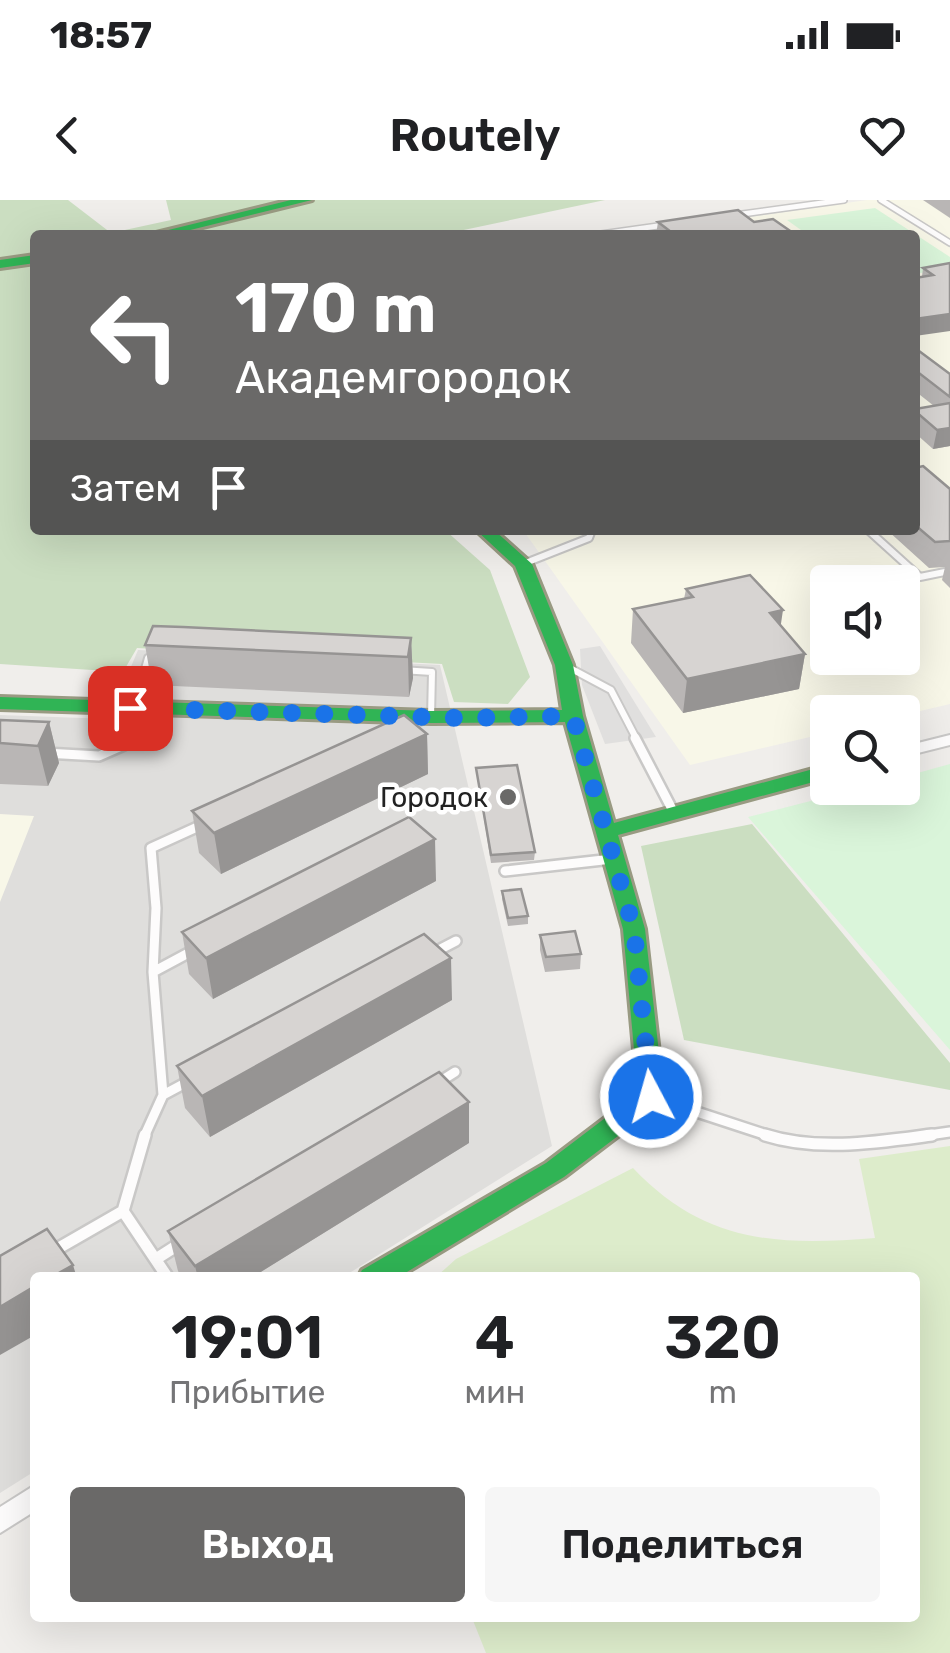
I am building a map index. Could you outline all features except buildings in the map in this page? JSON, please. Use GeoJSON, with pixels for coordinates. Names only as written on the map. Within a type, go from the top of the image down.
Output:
{"type":"FeatureCollection","features":[{"type":"Feature","properties":{"kind":"street"},"geometry":{"type":"LineString","coordinates":[[172,230],[252,207],[303,200]]}},
{"type":"Feature","properties":{"kind":"street"},"geometry":{"type":"LineString","coordinates":[[252,207],[262,230]]}},
{"type":"Feature","properties":{"kind":"street"},"geometry":{"type":"LineString","coordinates":[[0,264],[30,260]]}},
{"type":"Feature","properties":{"kind":"street"},"geometry":{"type":"LineString","coordinates":[[382,1272],[555,1170],[651,1097],[634,930],[573,716],[564,665],[523,564],[490,535]]}},
{"type":"Feature","properties":{"kind":"street"},"geometry":{"type":"LineString","coordinates":[[0,704],[431,717],[573,716]]}},
{"type":"Feature","properties":{"kind":"street"},"geometry":{"type":"LineString","coordinates":[[920,748],[950,740]]}},
{"type":"Feature","properties":{"kind":"street"},"geometry":{"type":"LineString","coordinates":[[608,831],[810,776]]}},
{"type":"Feature","properties":{"kind":"street"},"geometry":{"type":"LineString","coordinates":[[0,1521],[30,1500]]}},
{"type":"Feature","properties":{"kind":"lane"},"geometry":{"type":"LineString","coordinates":[[729,216],[844,200]]}},
{"type":"Feature","properties":{"kind":"lane"},"geometry":{"type":"LineString","coordinates":[[881,200],[950,243]]}},
{"type":"Feature","properties":{"kind":"lane"},"geometry":{"type":"LineString","coordinates":[[629,230],[671,224]]}},
{"type":"Feature","properties":{"kind":"lane"},"geometry":{"type":"LineString","coordinates":[[523,564],[590,535]]}},
{"type":"Feature","properties":{"kind":"lane"},"geometry":{"type":"LineString","coordinates":[[873,535],[920,578],[950,571]]}},
{"type":"Feature","properties":{"kind":"lane"},"geometry":{"type":"LineString","coordinates":[[40,752],[99,756],[124,745],[130,708],[148,658],[167,659]]}},
{"type":"Feature","properties":{"kind":"lane"},"geometry":{"type":"LineString","coordinates":[[564,665],[611,690],[672,811]]}},
{"type":"Feature","properties":{"kind":"lane"},"geometry":{"type":"LineString","coordinates":[[394,670],[432,672],[431,717],[396,734]]}},
{"type":"Feature","properties":{"kind":"lane"},"geometry":{"type":"LineString","coordinates":[[31,1264],[123,1211],[139,1148],[163,1095],[152,972],[156,908],[151,848],[221,816]]}},
{"type":"Feature","properties":{"kind":"lane"},"geometry":{"type":"LineString","coordinates":[[505,871],[615,859]]}},
{"type":"Feature","properties":{"kind":"lane"},"geometry":{"type":"LineString","coordinates":[[422,959],[456,941]]}},
{"type":"Feature","properties":{"kind":"lane"},"geometry":{"type":"LineString","coordinates":[[152,972],[203,946]]}},
{"type":"Feature","properties":{"kind":"lane"},"geometry":{"type":"LineString","coordinates":[[421,1092],[454,1072]]}},
{"type":"Feature","properties":{"kind":"lane"},"geometry":{"type":"LineString","coordinates":[[163,1095],[197,1077]]}},
{"type":"Feature","properties":{"kind":"lane"},"geometry":{"type":"LineString","coordinates":[[651,1097],[788,1142],[874,1143],[950,1132]]}},
{"type":"Feature","properties":{"kind":"lane"},"geometry":{"type":"LineString","coordinates":[[123,1211],[164,1272]]}},
{"type":"Feature","properties":{"kind":"lane"},"geometry":{"type":"LineString","coordinates":[[156,1260],[189,1238]]}},
{"type":"Feature","properties":{"kind":"shaded area"},"geometry":{"type":"Polygon","coordinates":[[[867,200],[950,200],[950,704],[920,711],[920,695],[810,695],[810,737],[690,765],[527,535],[920,535],[920,230],[660,230],[867,200]]]}},
{"type":"Feature","properties":{"kind":"shaded area"},"geometry":{"type":"Polygon","coordinates":[[[600,646],[656,737],[605,744],[582,685],[580,649],[600,646]]]}},
{"type":"Feature","properties":{"kind":"shaded area"},"geometry":{"type":"Polygon","coordinates":[[[138,650],[440,665],[552,1146],[351,1272],[30,1272],[30,1474],[0,1493],[0,715],[109,719],[138,650]]]}},
{"type":"Feature","properties":{"kind":"shaded area"},"geometry":{"type":"Polygon","coordinates":[[[0,814],[34,816],[0,902],[0,814]]]}},
{"type":"Feature","properties":{"kind":"green space"},"geometry":{"type":"Polygon","coordinates":[[[0,200],[68,200],[107,230],[30,230],[30,535],[451,535],[490,570],[530,677],[508,704],[454,702],[442,664],[137,648],[123,672],[0,664],[0,200]]]}},
{"type":"Feature","properties":{"kind":"green space"},"geometry":{"type":"Polygon","coordinates":[[[166,200],[605,200],[464,230],[125,230],[171,220],[166,200]]]}},
{"type":"Feature","properties":{"kind":"green space"},"geometry":{"type":"Polygon","coordinates":[[[875,208],[909,230],[801,230],[787,220],[875,208]]]}},
{"type":"Feature","properties":{"kind":"green space"},"geometry":{"type":"Polygon","coordinates":[[[920,237],[950,257],[950,268],[920,273],[920,237]]]}},
{"type":"Feature","properties":{"kind":"green space"},"geometry":{"type":"Polygon","coordinates":[[[950,764],[950,1050],[748,817],[810,801],[810,805],[920,805],[920,772],[950,764]]]}},
{"type":"Feature","properties":{"kind":"green space"},"geometry":{"type":"Polygon","coordinates":[[[752,824],[950,1063],[950,1090],[684,1040],[641,846],[752,824]]]}},
{"type":"Feature","properties":{"kind":"green space"},"geometry":{"type":"Polygon","coordinates":[[[950,1146],[950,1653],[486,1653],[474,1622],[920,1622],[920,1272],[442,1272],[456,1259],[633,1168],[687,1212],[744,1234],[806,1241],[875,1238],[859,1159],[950,1146]]]}},
{"type":"Feature","properties":{"kind":"traffic: fast"},"geometry":{"type":"LineString","coordinates":[[176,230],[306,200]]}},
{"type":"Feature","properties":{"kind":"traffic: fast"},"geometry":{"type":"LineString","coordinates":[[0,264],[30,260]]}},
{"type":"Feature","properties":{"kind":"traffic: fast"},"geometry":{"type":"LineString","coordinates":[[382,1272],[555,1170],[651,1097],[634,929],[573,716],[564,665],[523,564],[490,535]]}},
{"type":"Feature","properties":{"kind":"traffic: fast"},"geometry":{"type":"LineString","coordinates":[[0,703],[431,717],[573,716]]}},
{"type":"Feature","properties":{"kind":"traffic: fast"},"geometry":{"type":"LineString","coordinates":[[608,831],[810,776]]}},
{"type":"Feature","properties":{"kind":"place","name":"Городок"},"geometry":{"type":"Point","coordinates":[508,797]}},
{"type":"Feature","properties":{"kind":"route"},"geometry":{"type":"LineString","coordinates":[[130,708],[460,718],[573,716],[634,930],[651,1097]]}}]}
